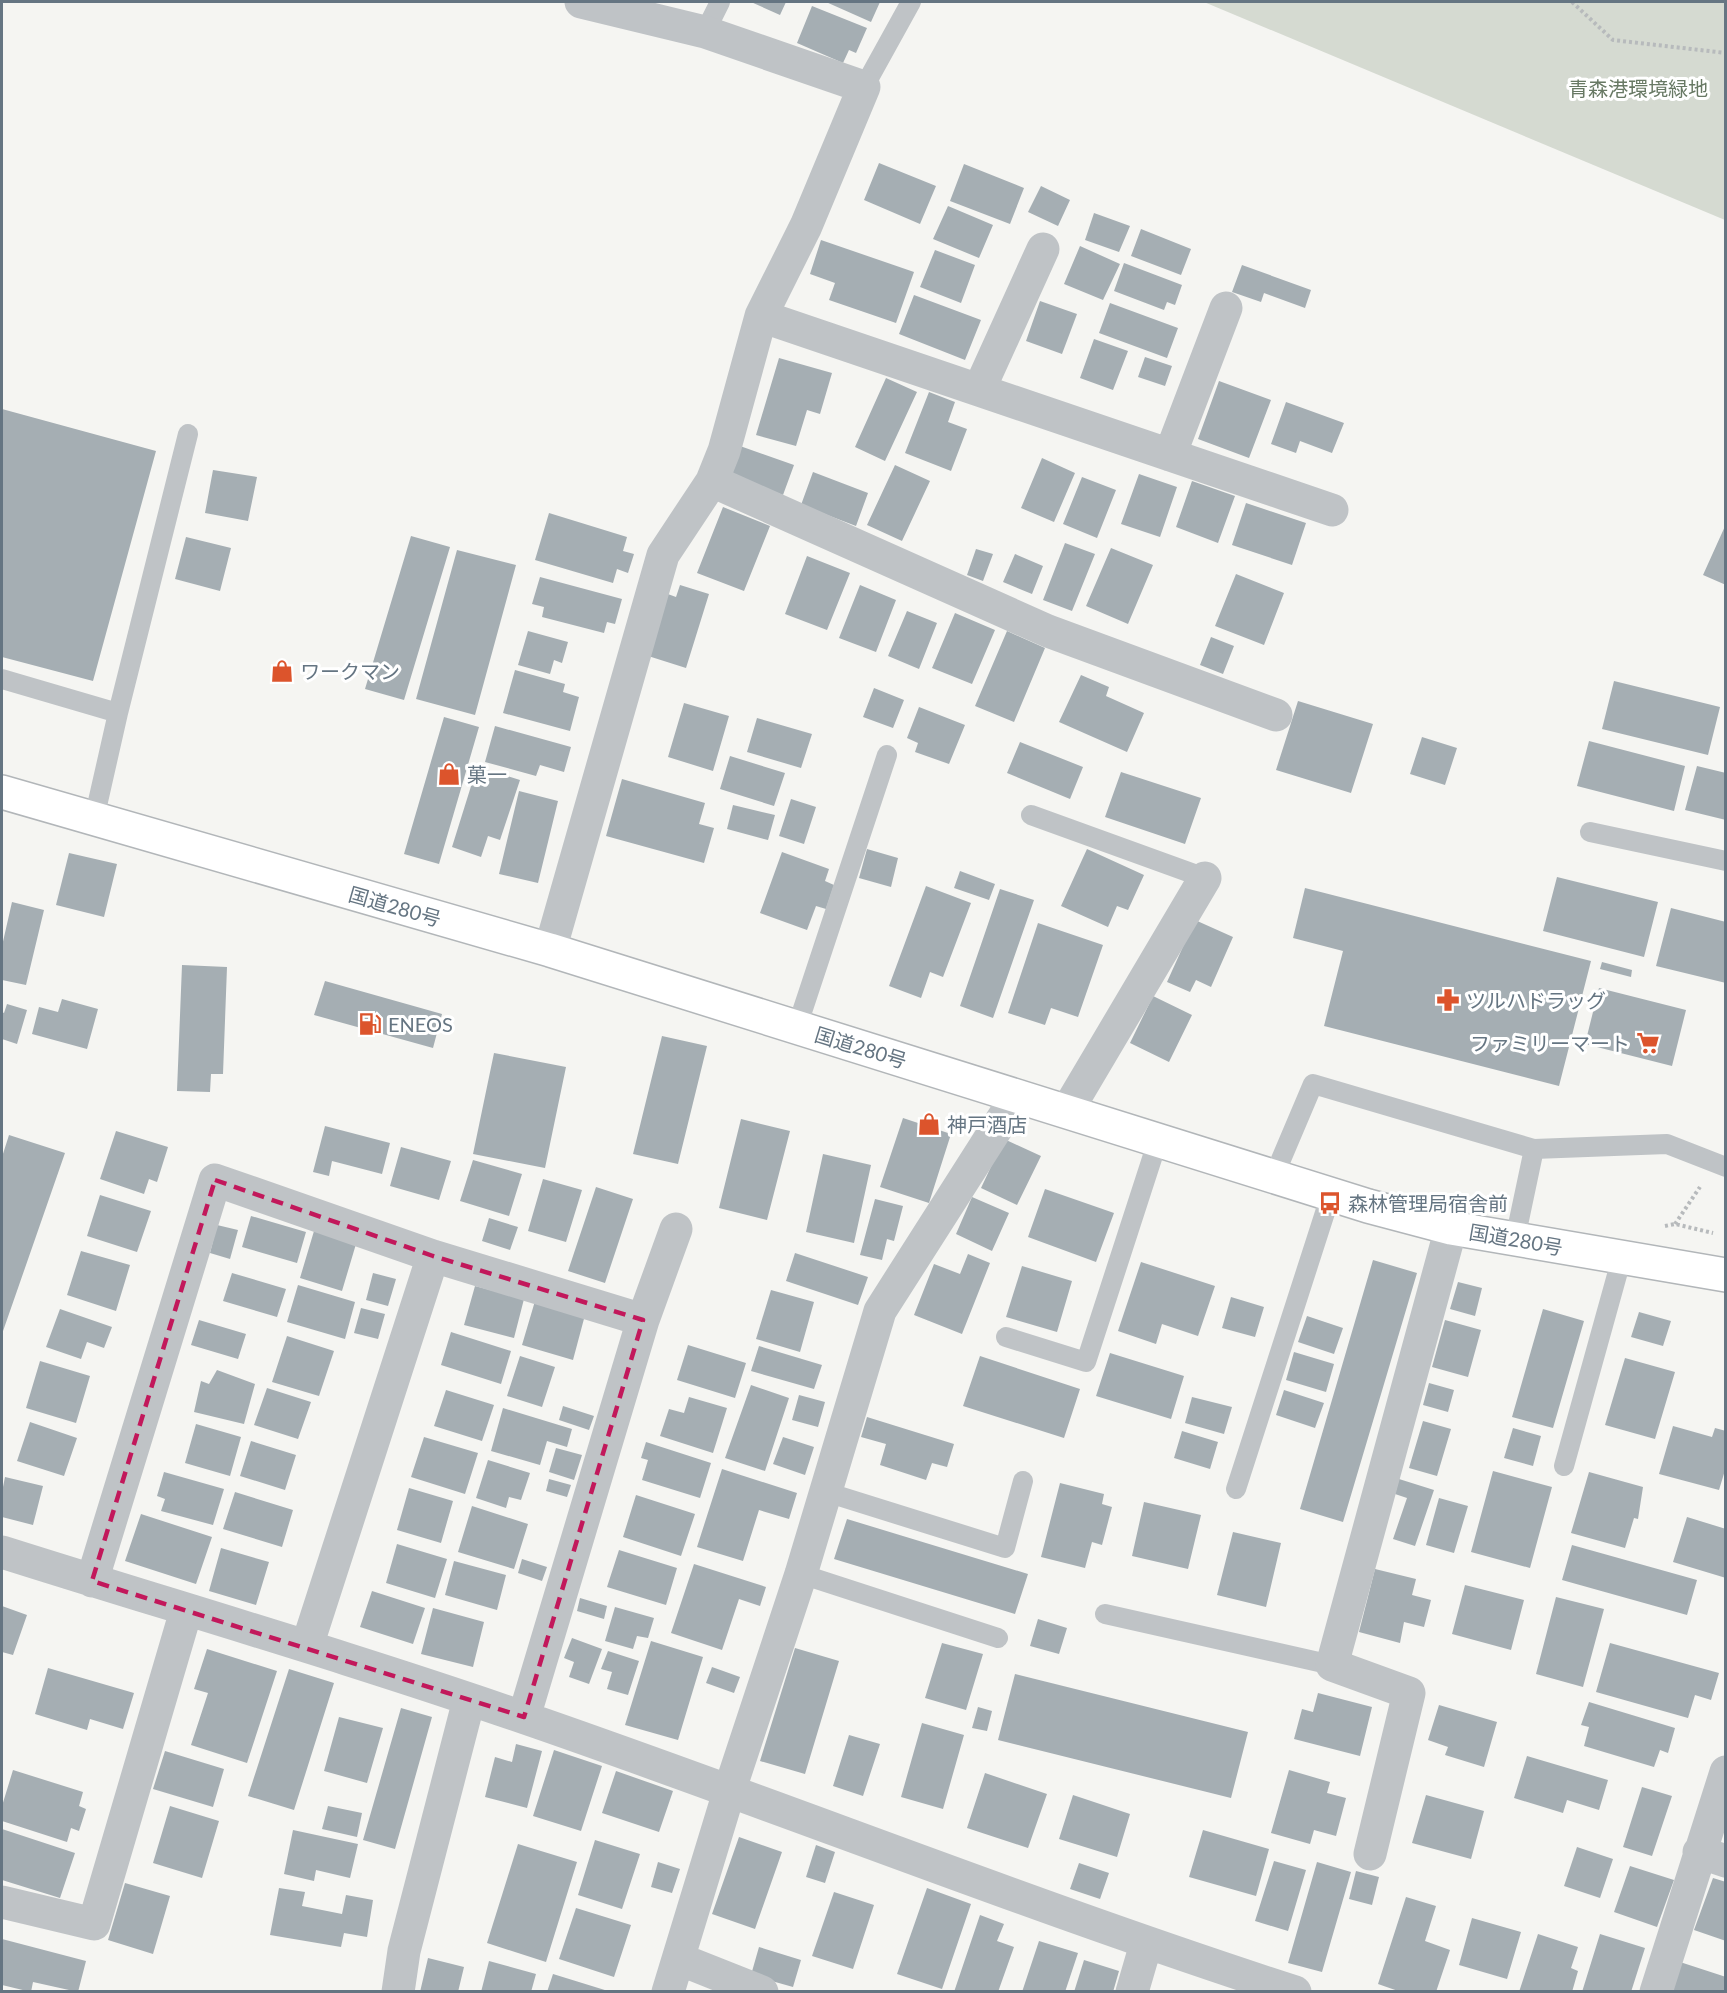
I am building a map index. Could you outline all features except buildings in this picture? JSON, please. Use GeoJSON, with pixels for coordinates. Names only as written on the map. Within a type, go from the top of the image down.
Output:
{"type":"FeatureCollection","features":[{"type":"Feature","properties":{"kind":"highway","name":"国道280号"},"geometry":{"type":"LineString","coordinates":[[2,792],[550,950],[1331,1194],[1451,1228],[1725,1275]]}},
{"type":"Feature","properties":{"kind":"street"},"geometry":{"type":"LineString","coordinates":[[550,950],[663,555],[712,481],[724,451],[761,316],[806,226],[864,87],[705,32],[581,2]]}},
{"type":"Feature","properties":{"kind":"street"},"geometry":{"type":"LineString","coordinates":[[979,390],[1043,249]]}},
{"type":"Feature","properties":{"kind":"street"},"geometry":{"type":"LineString","coordinates":[[1170,455],[1226,308]]}},
{"type":"Feature","properties":{"kind":"street"},"geometry":{"type":"LineString","coordinates":[[761,316],[1332,510]]}},
{"type":"Feature","properties":{"kind":"street"},"geometry":{"type":"LineString","coordinates":[[712,481],[1048,631],[1276,715]]}},
{"type":"Feature","properties":{"kind":"street"},"geometry":{"type":"LineString","coordinates":[[1067,1111],[1205,878]]}},
{"type":"Feature","properties":{"kind":"street"},"geometry":{"type":"LineString","coordinates":[[668,1992],[729,1792],[801,1574],[880,1311],[1017,1096]]}},
{"type":"Feature","properties":{"kind":"street"},"geometry":{"type":"LineString","coordinates":[[92,1581],[215,1180],[433,1256],[643,1320]]}},
{"type":"Feature","properties":{"kind":"street"},"geometry":{"type":"LineString","coordinates":[[1370,1854],[1409,1693],[1332,1665],[1451,1228]]}},
{"type":"Feature","properties":{"kind":"street"},"geometry":{"type":"LineString","coordinates":[[524,1717],[643,1320],[676,1229]]}},
{"type":"Feature","properties":{"kind":"street"},"geometry":{"type":"LineString","coordinates":[[307,1646],[433,1256]]}},
{"type":"Feature","properties":{"kind":"street"},"geometry":{"type":"LineString","coordinates":[[2,1552],[186,1611],[307,1646],[524,1717],[1146,1944],[1295,1992]]}},
{"type":"Feature","properties":{"kind":"street"},"geometry":{"type":"LineString","coordinates":[[2,1902],[94,1924],[186,1611]]}},
{"type":"Feature","properties":{"kind":"street"},"geometry":{"type":"LineString","coordinates":[[398,1992],[404,1951],[469,1700]]}},
{"type":"Feature","properties":{"kind":"street"},"geometry":{"type":"LineString","coordinates":[[1656,1992],[1712,1856],[1725,1772]]}},
{"type":"Feature","properties":{"kind":"street"},"geometry":{"type":"LineString","coordinates":[[1132,1992],[1146,1944]]}},
{"type":"Feature","properties":{"kind":"street"},"geometry":{"type":"LineString","coordinates":[[679,1959],[762,1992]]}},
{"type":"Feature","properties":{"kind":"lane"},"geometry":{"type":"LineString","coordinates":[[705,32],[720,2]]}},
{"type":"Feature","properties":{"kind":"lane"},"geometry":{"type":"LineString","coordinates":[[864,87],[911,2]]}},
{"type":"Feature","properties":{"kind":"lane"},"geometry":{"type":"LineString","coordinates":[[94,819],[118,713],[188,434]]}},
{"type":"Feature","properties":{"kind":"lane"},"geometry":{"type":"LineString","coordinates":[[2,679],[118,713]]}},
{"type":"Feature","properties":{"kind":"lane"},"geometry":{"type":"LineString","coordinates":[[797,1027],[887,755]]}},
{"type":"Feature","properties":{"kind":"lane"},"geometry":{"type":"LineString","coordinates":[[1031,815],[1205,878]]}},
{"type":"Feature","properties":{"kind":"lane"},"geometry":{"type":"LineString","coordinates":[[1590,832],[1725,861]]}},
{"type":"Feature","properties":{"kind":"lane"},"geometry":{"type":"LineString","coordinates":[[1274,1176],[1312,1084],[1534,1149],[1667,1144],[1725,1167]]}},
{"type":"Feature","properties":{"kind":"lane"},"geometry":{"type":"LineString","coordinates":[[1006,1337],[1086,1362],[1158,1140]]}},
{"type":"Feature","properties":{"kind":"lane"},"geometry":{"type":"LineString","coordinates":[[1515,1239],[1534,1149]]}},
{"type":"Feature","properties":{"kind":"lane"},"geometry":{"type":"LineString","coordinates":[[1236,1489],[1331,1194]]}},
{"type":"Feature","properties":{"kind":"lane"},"geometry":{"type":"LineString","coordinates":[[1564,1466],[1622,1257]]}},
{"type":"Feature","properties":{"kind":"lane"},"geometry":{"type":"LineString","coordinates":[[826,1492],[1005,1548],[1023,1481]]}},
{"type":"Feature","properties":{"kind":"lane"},"geometry":{"type":"LineString","coordinates":[[801,1574],[998,1638]]}},
{"type":"Feature","properties":{"kind":"lane"},"geometry":{"type":"LineString","coordinates":[[1105,1614],[1332,1665]]}},
{"type":"Feature","properties":{"kind":"path"},"geometry":{"type":"LineString","coordinates":[[1572,2],[1613,40],[1725,52]]}},
{"type":"Feature","properties":{"kind":"path"},"geometry":{"type":"LineString","coordinates":[[1675,1224],[1716,1234]]}},
{"type":"Feature","properties":{"kind":"highlighted area"},"geometry":{"type":"Polygon","coordinates":[[[215,1180],[433,1256],[643,1320],[524,1717],[92,1581],[215,1180]]]}},
{"type":"Feature","properties":{"kind":"green space","name":"青森港環境緑地"},"geometry":{"type":"Polygon","coordinates":[[[1204,2],[1725,2],[1725,220],[1204,2]]]}},
{"type":"Feature","properties":{"kind":"place","name":"ワークマン"},"geometry":{"type":"Point","coordinates":[282,671]}},
{"type":"Feature","properties":{"kind":"place","name":"菓一"},"geometry":{"type":"Point","coordinates":[449,774]}},
{"type":"Feature","properties":{"kind":"place","name":"ツルハドラッグ"},"geometry":{"type":"Point","coordinates":[1448,1000]}},
{"type":"Feature","properties":{"kind":"place","name":"ENEOS"},"geometry":{"type":"Point","coordinates":[370,1024]}},
{"type":"Feature","properties":{"kind":"place","name":"ファミリーマート"},"geometry":{"type":"Point","coordinates":[1648,1043]}},
{"type":"Feature","properties":{"kind":"place","name":"神戸酒店"},"geometry":{"type":"Point","coordinates":[929,1124]}},
{"type":"Feature","properties":{"kind":"place","name":"森林管理局宿舎前"},"geometry":{"type":"Point","coordinates":[1330,1203]}}]}
